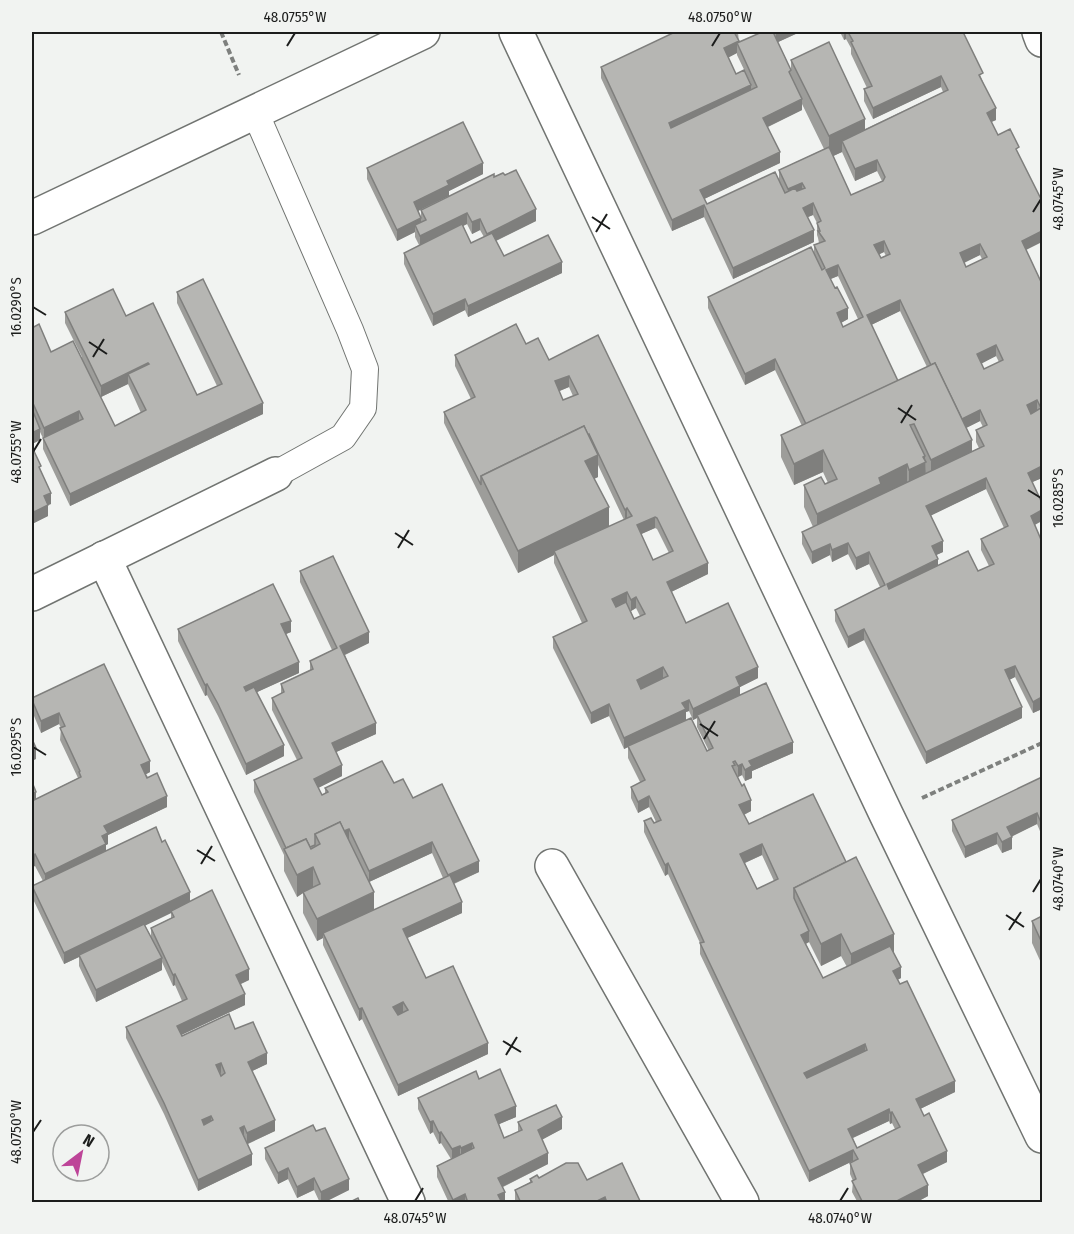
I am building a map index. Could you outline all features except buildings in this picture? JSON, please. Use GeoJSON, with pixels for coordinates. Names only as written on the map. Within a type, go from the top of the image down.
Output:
{"type":"FeatureCollection","features":[{"type":"Feature","properties":{"kind":"street"},"geometry":{"type":"LineString","coordinates":[[32,218],[423,32]]}},
{"type":"Feature","properties":{"kind":"street"},"geometry":{"type":"LineString","coordinates":[[516,32],[886,814],[1042,1136]]}},
{"type":"Feature","properties":{"kind":"street"},"geometry":{"type":"LineString","coordinates":[[1039,32],[1042,40]]}},
{"type":"Feature","properties":{"kind":"street"},"geometry":{"type":"LineString","coordinates":[[32,594],[276,474]]}},
{"type":"Feature","properties":{"kind":"street"},"geometry":{"type":"LineString","coordinates":[[104,558],[408,1203]]}},
{"type":"Feature","properties":{"kind":"street"},"geometry":{"type":"LineString","coordinates":[[552,866],[741,1203]]}},
{"type":"Feature","properties":{"kind":"lane"},"geometry":{"type":"LineString","coordinates":[[255,112],[365,369],[363,408],[343,437],[276,474]]}},
{"type":"Feature","properties":{"kind":"path"},"geometry":{"type":"LineString","coordinates":[[221,32],[255,112]]}},
{"type":"Feature","properties":{"kind":"path"},"geometry":{"type":"LineString","coordinates":[[886,814],[1042,744]]}}]}
